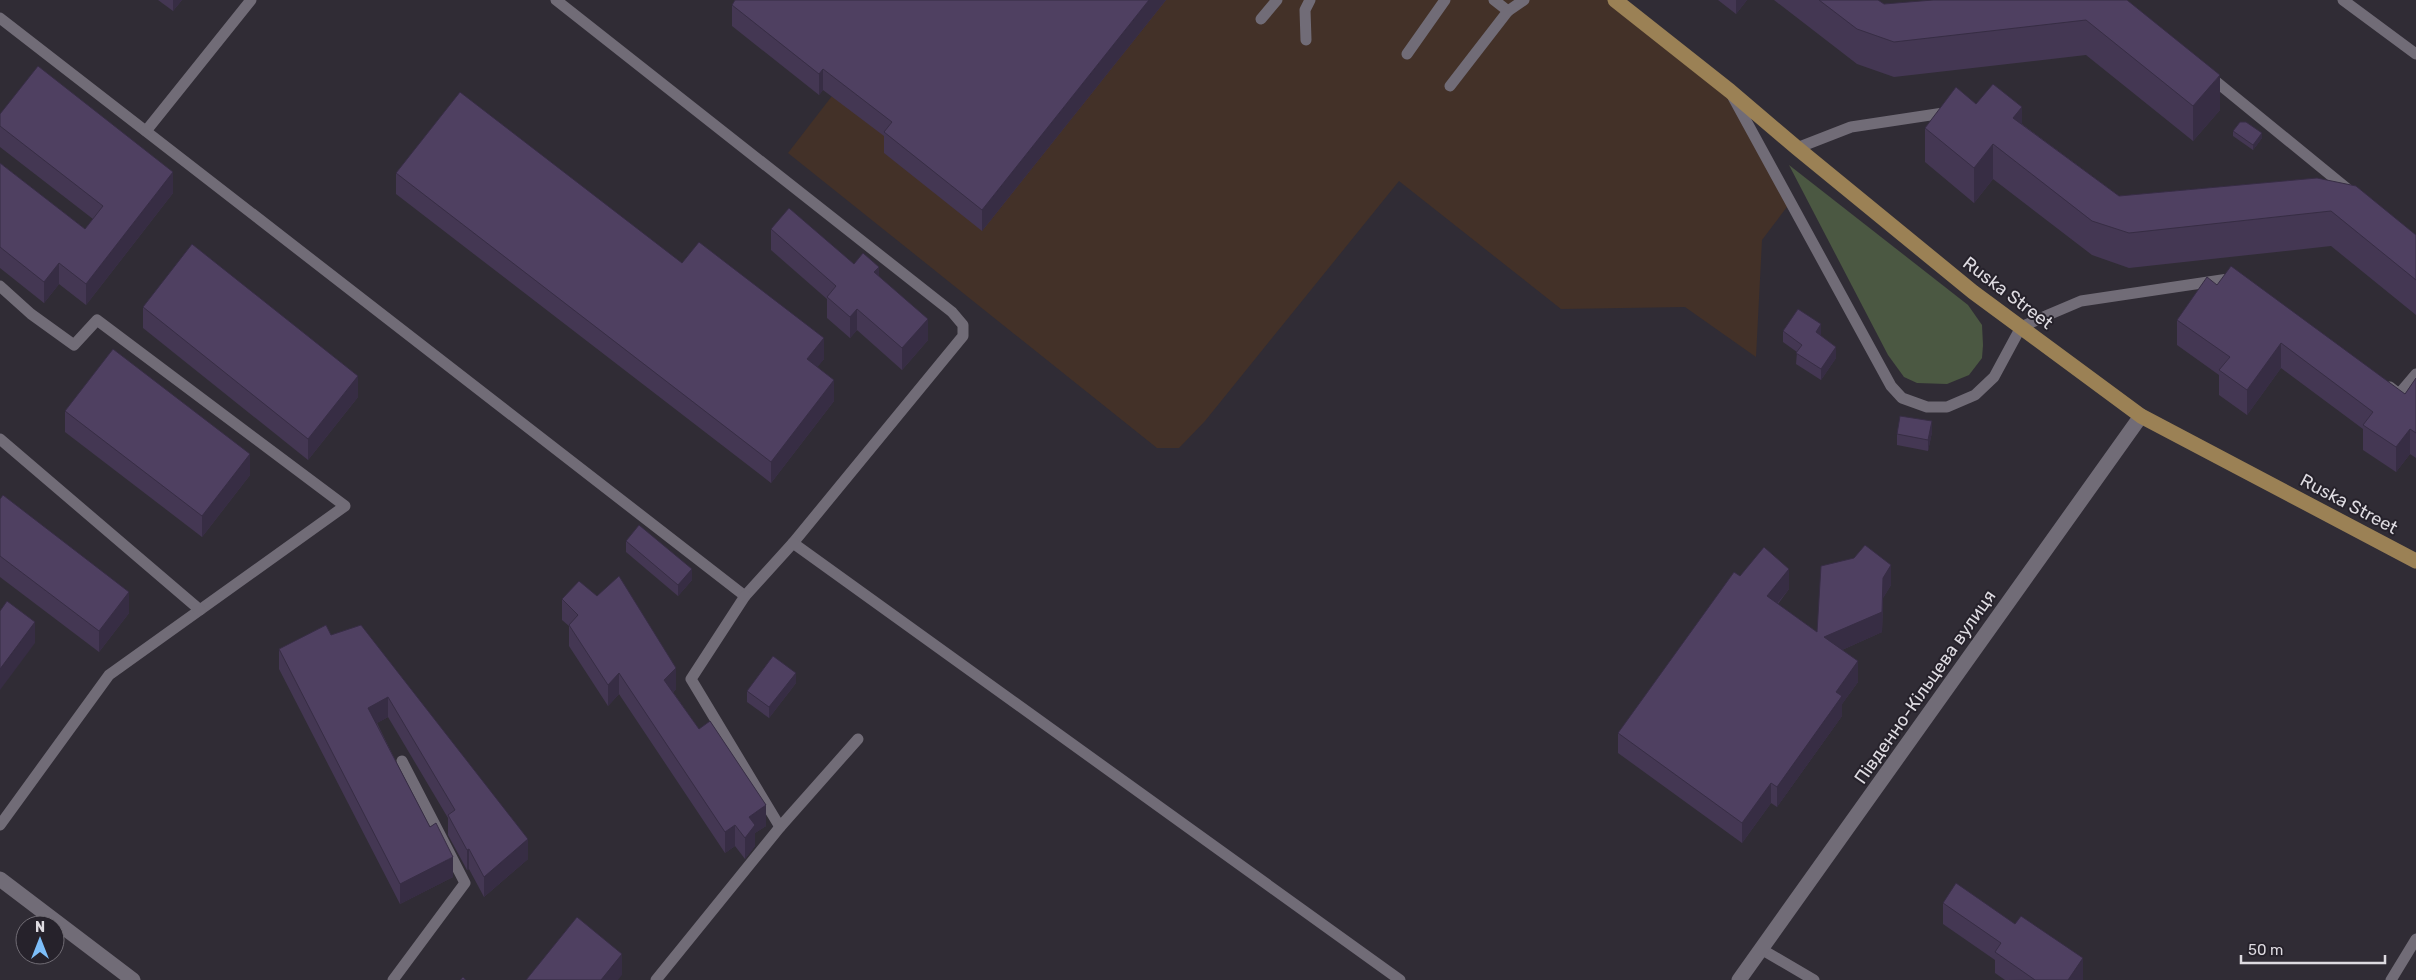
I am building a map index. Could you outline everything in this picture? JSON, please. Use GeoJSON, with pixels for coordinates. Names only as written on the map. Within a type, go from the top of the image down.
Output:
{"type":"FeatureCollection","features":[{"type":"Feature","properties":{"kind":"main road","name":"Ruska Street"},"geometry":{"type":"LineString","coordinates":[[1615,0],[1730,91],[1973,292],[2141,416],[2416,560]]}},
{"type":"Feature","properties":{"kind":"street","name":"Південно-Кільцева вулиця"},"geometry":{"type":"LineString","coordinates":[[1739,980],[2141,416]]}},
{"type":"Feature","properties":{"kind":"street"},"geometry":{"type":"LineString","coordinates":[[0,879],[133,980]]}},
{"type":"Feature","properties":{"kind":"lane"},"geometry":{"type":"LineString","coordinates":[[146,131],[251,0]]}},
{"type":"Feature","properties":{"kind":"lane"},"geometry":{"type":"LineString","coordinates":[[556,0],[952,312],[963,325],[963,336],[793,542],[745,596],[691,679],[780,827]]}},
{"type":"Feature","properties":{"kind":"lane"},"geometry":{"type":"LineString","coordinates":[[1261,19],[1277,0]]}},
{"type":"Feature","properties":{"kind":"lane"},"geometry":{"type":"LineString","coordinates":[[1306,40],[1305,10],[1310,0]]}},
{"type":"Feature","properties":{"kind":"lane"},"geometry":{"type":"LineString","coordinates":[[1407,54],[1445,0]]}},
{"type":"Feature","properties":{"kind":"lane"},"geometry":{"type":"LineString","coordinates":[[1494,0],[1508,11]]}},
{"type":"Feature","properties":{"kind":"lane"},"geometry":{"type":"LineString","coordinates":[[1450,86],[1508,11],[1524,0]]}},
{"type":"Feature","properties":{"kind":"lane"},"geometry":{"type":"LineString","coordinates":[[2343,0],[2416,54]]}},
{"type":"Feature","properties":{"kind":"lane"},"geometry":{"type":"LineString","coordinates":[[0,18],[745,596]]}},
{"type":"Feature","properties":{"kind":"lane"},"geometry":{"type":"LineString","coordinates":[[2200,69],[2358,198],[2334,196]]}},
{"type":"Feature","properties":{"kind":"lane"},"geometry":{"type":"LineString","coordinates":[[1730,91],[1874,357],[1902,398],[1927,407],[1947,407],[1975,396],[1994,377],[2022,327],[2081,301],[2241,277],[2249,283]]}},
{"type":"Feature","properties":{"kind":"lane"},"geometry":{"type":"LineString","coordinates":[[1797,148],[1851,127],[1961,111]]}},
{"type":"Feature","properties":{"kind":"lane"},"geometry":{"type":"LineString","coordinates":[[0,286],[31,314],[74,345],[97,320],[346,506],[109,675],[0,825]]}},
{"type":"Feature","properties":{"kind":"lane"},"geometry":{"type":"LineString","coordinates":[[2384,382],[2399,394],[2416,374]]}},
{"type":"Feature","properties":{"kind":"lane"},"geometry":{"type":"LineString","coordinates":[[0,439],[200,610]]}},
{"type":"Feature","properties":{"kind":"lane"},"geometry":{"type":"LineString","coordinates":[[793,542],[1400,980]]}},
{"type":"Feature","properties":{"kind":"lane"},"geometry":{"type":"LineString","coordinates":[[656,980],[780,827],[858,739]]}},
{"type":"Feature","properties":{"kind":"lane"},"geometry":{"type":"LineString","coordinates":[[394,980],[464,883],[402,761]]}},
{"type":"Feature","properties":{"kind":"lane"},"geometry":{"type":"LineString","coordinates":[[2391,980],[2416,939]]}},
{"type":"Feature","properties":{"kind":"lane"},"geometry":{"type":"LineString","coordinates":[[1761,949],[1814,980]]}},
{"type":"Feature","properties":{"kind":"shaded area"},"geometry":{"type":"Polygon","coordinates":[[[906,0],[1622,0],[1732,87],[1793,199],[1762,240],[1756,357],[1685,307],[1561,309],[1399,181],[1205,421],[1179,448],[1157,448],[788,153],[906,0]]]}},
{"type":"Feature","properties":{"kind":"green space"},"geometry":{"type":"Polygon","coordinates":[[[1789,165],[1968,305],[1982,325],[1983,345],[1982,358],[1969,375],[1947,384],[1917,383],[1904,377],[1888,355],[1789,165]]]}},
{"type":"Feature","properties":{"kind":"building"},"geometry":{"type":"Polygon","coordinates":[[[735,0],[1149,0],[982,210],[884,132],[892,122],[823,69],[819,74],[732,5],[735,0]]]}},
{"type":"Feature","properties":{"kind":"building"},"geometry":{"type":"Polygon","coordinates":[[[1819,0],[1878,0],[1884,4],[1933,0],[2127,0],[2220,75],[2193,106],[2086,20],[1894,42],[1857,29],[1819,0]]]}},
{"type":"Feature","properties":{"kind":"building"},"geometry":{"type":"Polygon","coordinates":[[[38,66],[173,172],[86,284],[59,263],[44,282],[0,247],[0,163],[85,229],[103,206],[0,126],[0,114],[38,66]]]}},
{"type":"Feature","properties":{"kind":"building"},"geometry":{"type":"Polygon","coordinates":[[[1993,84],[2022,107],[2013,118],[2119,196],[2317,178],[2356,186],[2416,235],[2416,280],[2331,211],[2129,233],[2092,221],[1993,144],[1974,168],[1925,128],[1956,87],[1976,104],[1993,84]]]}},
{"type":"Feature","properties":{"kind":"building"},"geometry":{"type":"Polygon","coordinates":[[[460,92],[682,263],[699,242],[824,338],[807,359],[834,380],[771,462],[396,173],[460,92]]]}},
{"type":"Feature","properties":{"kind":"building"},"geometry":{"type":"Polygon","coordinates":[[[2240,122],[2246,122],[2262,133],[2253,145],[2233,131],[2240,122]]]}},
{"type":"Feature","properties":{"kind":"building"},"geometry":{"type":"Polygon","coordinates":[[[789,208],[854,264],[863,253],[879,267],[874,272],[928,319],[902,348],[857,309],[850,317],[827,297],[836,286],[771,229],[789,208]]]}},
{"type":"Feature","properties":{"kind":"building"},"geometry":{"type":"Polygon","coordinates":[[[192,244],[358,376],[308,439],[143,307],[192,244]]]}},
{"type":"Feature","properties":{"kind":"building"},"geometry":{"type":"Polygon","coordinates":[[[2231,266],[2405,394],[2416,378],[2416,433],[2410,429],[2396,447],[2363,425],[2373,412],[2281,343],[2247,390],[2219,370],[2230,357],[2177,320],[2207,277],[2217,285],[2231,266]]]}},
{"type":"Feature","properties":{"kind":"building"},"geometry":{"type":"Polygon","coordinates":[[[1798,309],[1821,324],[1816,332],[1836,347],[1821,369],[1796,353],[1802,345],[1783,331],[1798,309]]]}},
{"type":"Feature","properties":{"kind":"building"},"geometry":{"type":"Polygon","coordinates":[[[113,349],[250,454],[202,516],[65,411],[113,349]]]}},
{"type":"Feature","properties":{"kind":"building"},"geometry":{"type":"Polygon","coordinates":[[[1900,416],[1932,421],[1928,440],[1897,434],[1900,416]]]}},
{"type":"Feature","properties":{"kind":"building"},"geometry":{"type":"Polygon","coordinates":[[[3,495],[129,592],[99,631],[0,556],[0,499],[3,495]]]}},
{"type":"Feature","properties":{"kind":"building"},"geometry":{"type":"Polygon","coordinates":[[[639,525],[692,569],[678,585],[626,541],[639,525]]]}},
{"type":"Feature","properties":{"kind":"building"},"geometry":{"type":"Polygon","coordinates":[[[1865,545],[1891,565],[1883,578],[1882,612],[1824,637],[1858,661],[1836,692],[1842,696],[1777,787],[1771,783],[1742,823],[1618,733],[1734,572],[1740,576],[1764,547],[1789,569],[1767,596],[1817,632],[1821,566],[1854,558],[1865,545]]]}},
{"type":"Feature","properties":{"kind":"building"},"geometry":{"type":"Polygon","coordinates":[[[619,576],[676,668],[664,680],[699,729],[710,721],[766,805],[749,817],[755,825],[745,838],[735,825],[725,832],[619,673],[608,685],[569,625],[578,615],[562,599],[579,581],[597,596],[619,576]]]}},
{"type":"Feature","properties":{"kind":"building"},"geometry":{"type":"Polygon","coordinates":[[[7,601],[35,622],[0,669],[0,611],[7,601]]]}},
{"type":"Feature","properties":{"kind":"building"},"geometry":{"type":"Polygon","coordinates":[[[326,625],[331,635],[361,625],[528,839],[484,877],[448,815],[455,810],[388,697],[368,708],[430,827],[436,823],[453,857],[400,884],[279,649],[326,625]]]}},
{"type":"Feature","properties":{"kind":"building"},"geometry":{"type":"Polygon","coordinates":[[[773,656],[796,673],[769,707],[747,691],[773,656]]]}},
{"type":"Feature","properties":{"kind":"building"},"geometry":{"type":"Polygon","coordinates":[[[1956,883],[2015,924],[2021,916],[2083,958],[2068,980],[2035,980],[1995,952],[2001,943],[1943,903],[1956,883]]]}},
{"type":"Feature","properties":{"kind":"building"},"geometry":{"type":"Polygon","coordinates":[[[577,917],[622,954],[601,980],[526,980],[577,917]]]}}]}
